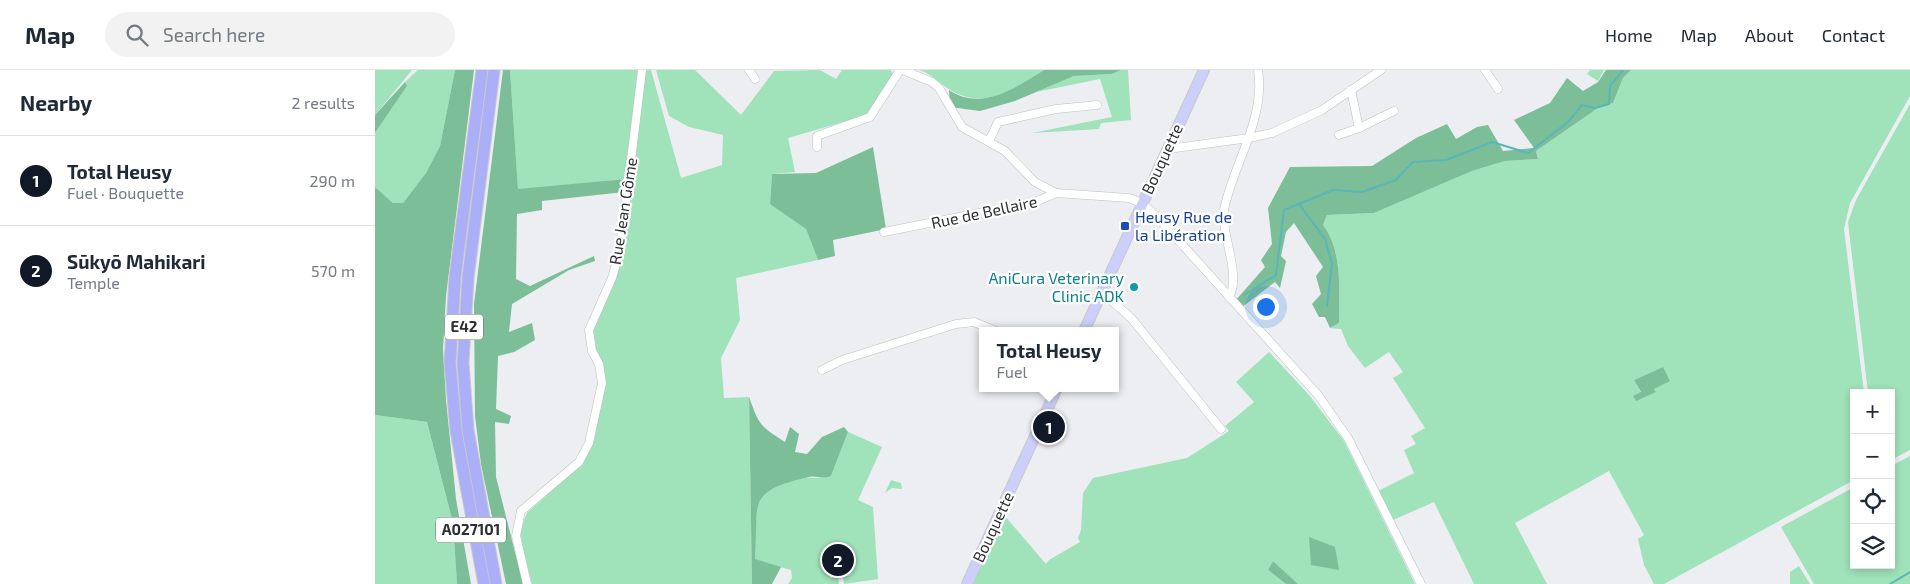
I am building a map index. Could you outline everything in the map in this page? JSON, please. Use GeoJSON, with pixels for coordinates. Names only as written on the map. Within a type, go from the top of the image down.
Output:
{"type":"FeatureCollection","features":[{"type":"Feature","properties":{"kind":"highway","name":"E42"},"geometry":{"type":"LineString","coordinates":[[482,70],[451,326],[452,397],[464,476],[485,584]]}},
{"type":"Feature","properties":{"kind":"highway","name":"E42"},"geometry":{"type":"LineString","coordinates":[[494,70],[468,278],[463,364],[468,430],[496,584]]}},
{"type":"Feature","properties":{"kind":"highway","name":"A027101"},"geometry":{"type":"LineString","coordinates":[[464,476],[480,584]]}},
{"type":"Feature","properties":{"kind":"main road","name":"Bouquette"},"geometry":{"type":"LineString","coordinates":[[1086,327],[1204,70]]}},
{"type":"Feature","properties":{"kind":"main road","name":"Bouquette"},"geometry":{"type":"LineString","coordinates":[[967,584],[1055,392]]}},
{"type":"Feature","properties":{"kind":"street","name":"Rue Jean Gôme"},"geometry":{"type":"LineString","coordinates":[[527,584],[516,536],[521,511],[579,462],[589,443],[602,383],[599,364],[592,351],[589,330],[611,278],[620,250],[642,70]]}},
{"type":"Feature","properties":{"kind":"street"},"geometry":{"type":"LineString","coordinates":[[749,70],[755,79]]}},
{"type":"Feature","properties":{"kind":"street"},"geometry":{"type":"LineString","coordinates":[[817,147],[817,136],[870,117],[901,70],[932,82],[939,88],[962,127],[1005,151],[1035,182],[1056,193]]}},
{"type":"Feature","properties":{"kind":"street"},"geometry":{"type":"LineString","coordinates":[[1229,297],[1233,284],[1224,212],[1249,138],[1259,81],[1257,70]]}},
{"type":"Feature","properties":{"kind":"street"},"geometry":{"type":"LineString","coordinates":[[1168,149],[1249,138],[1297,124],[1322,110],[1381,70]]}},
{"type":"Feature","properties":{"kind":"street"},"geometry":{"type":"LineString","coordinates":[[1485,70],[1497,89]]}},
{"type":"Feature","properties":{"kind":"street"},"geometry":{"type":"LineString","coordinates":[[1351,90],[1359,128]]}},
{"type":"Feature","properties":{"kind":"street"},"geometry":{"type":"LineString","coordinates":[[989,141],[997,122],[1056,109],[1097,105]]}},
{"type":"Feature","properties":{"kind":"street"},"geometry":{"type":"LineString","coordinates":[[1339,135],[1359,128],[1394,111]]}},
{"type":"Feature","properties":{"kind":"street","name":"Rue de Bellaire"},"geometry":{"type":"LineString","coordinates":[[883,232],[1035,202],[1056,193],[1129,198],[1142,203]]}},
{"type":"Feature","properties":{"kind":"street"},"geometry":{"type":"LineString","coordinates":[[1142,203],[1318,395],[1348,438],[1421,584]]}},
{"type":"Feature","properties":{"kind":"street"},"geometry":{"type":"LineString","coordinates":[[1102,292],[1132,319],[1221,429]]}},
{"type":"Feature","properties":{"kind":"street"},"geometry":{"type":"LineString","coordinates":[[822,370],[842,360],[956,324],[974,322],[986,327]]}},
{"type":"Feature","properties":{"kind":"green space"},"geometry":{"type":"Polygon","coordinates":[[[375,70],[412,70],[375,115],[375,70]]]}},
{"type":"Feature","properties":{"kind":"green space"},"geometry":{"type":"Polygon","coordinates":[[[418,70],[455,70],[440,146],[426,173],[403,203],[393,203],[375,187],[375,133],[407,86],[405,82],[418,70]]]}},
{"type":"Feature","properties":{"kind":"green space"},"geometry":{"type":"Polygon","coordinates":[[[455,70],[474,70],[446,296],[443,349],[456,499],[471,584],[457,584],[453,523],[427,422],[375,415],[375,187],[393,203],[403,203],[426,173],[440,146],[455,70]]]}},
{"type":"Feature","properties":{"kind":"green space"},"geometry":{"type":"Polygon","coordinates":[[[503,70],[510,70],[518,189],[626,179],[624,192],[542,201],[542,210],[517,214],[516,279],[530,286],[594,256],[595,261],[569,270],[512,304],[509,332],[532,323],[535,340],[514,352],[498,356],[496,409],[511,416],[509,424],[495,422],[496,477],[523,584],[506,584],[481,464],[475,416],[474,304],[503,70]]]}},
{"type":"Feature","properties":{"kind":"green space"},"geometry":{"type":"Polygon","coordinates":[[[510,70],[641,70],[626,179],[518,190],[510,70]]]}},
{"type":"Feature","properties":{"kind":"green space"},"geometry":{"type":"Polygon","coordinates":[[[645,70],[651,70],[681,178],[722,165],[723,135],[689,127],[669,116],[656,70],[695,70],[741,115],[774,71],[820,70],[836,79],[842,70],[891,70],[893,75],[867,115],[788,138],[795,172],[772,174],[770,203],[806,229],[818,260],[736,278],[740,320],[721,358],[724,398],[749,397],[752,584],[532,584],[520,530],[527,513],[581,464],[604,382],[604,366],[594,349],[592,333],[621,263],[645,70]]]}},
{"type":"Feature","properties":{"kind":"green space"},"geometry":{"type":"Polygon","coordinates":[[[919,70],[1044,70],[1011,90],[988,97],[977,98],[952,91],[919,70]]]}},
{"type":"Feature","properties":{"kind":"green space"},"geometry":{"type":"Polygon","coordinates":[[[1044,70],[1121,70],[1112,74],[1074,76],[1015,101],[980,111],[950,107],[949,90],[961,96],[974,99],[986,98],[1010,90],[1044,70]]]}},
{"type":"Feature","properties":{"kind":"green space"},"geometry":{"type":"Polygon","coordinates":[[[1121,70],[1128,70],[1131,120],[1101,123],[1099,129],[1032,133],[1112,117],[1100,79],[1036,92],[1074,76],[1112,74],[1121,70]]]}},
{"type":"Feature","properties":{"kind":"green space"},"geometry":{"type":"Polygon","coordinates":[[[1590,70],[1604,70],[1598,81],[1587,74],[1590,70]]]}},
{"type":"Feature","properties":{"kind":"green space"},"geometry":{"type":"Polygon","coordinates":[[[1606,70],[1631,70],[1623,78],[1613,103],[1598,108],[1536,151],[1538,159],[1505,161],[1472,171],[1374,213],[1327,215],[1323,225],[1334,247],[1339,272],[1339,323],[1330,328],[1325,317],[1319,317],[1312,304],[1321,294],[1316,276],[1323,267],[1294,223],[1286,232],[1281,256],[1286,261],[1280,288],[1275,282],[1241,308],[1235,301],[1265,267],[1261,260],[1272,244],[1268,208],[1290,167],[1372,166],[1416,138],[1447,124],[1456,139],[1477,127],[1488,125],[1503,151],[1534,148],[1514,120],[1550,103],[1567,78],[1583,91],[1598,82],[1606,70]]]}},
{"type":"Feature","properties":{"kind":"green space"},"geometry":{"type":"Polygon","coordinates":[[[1631,70],[1910,70],[1910,96],[1850,203],[1844,229],[1864,389],[1850,389],[1850,482],[1664,584],[1654,584],[1644,565],[1638,539],[1644,535],[1609,471],[1515,523],[1547,584],[1474,584],[1434,502],[1393,520],[1378,491],[1414,473],[1404,450],[1416,444],[1411,436],[1425,428],[1393,378],[1403,372],[1389,352],[1365,368],[1348,346],[1341,329],[1330,328],[1339,323],[1339,272],[1334,247],[1323,225],[1327,215],[1374,213],[1472,171],[1505,161],[1538,159],[1536,151],[1598,108],[1613,103],[1623,78],[1631,70]],[[1663,367],[1634,380],[1641,393],[1656,392],[1654,389],[1663,367]]]}},
{"type":"Feature","properties":{"kind":"green space"},"geometry":{"type":"Polygon","coordinates":[[[405,82],[407,86],[375,133],[375,115],[405,82]]]}},
{"type":"Feature","properties":{"kind":"green space"},"geometry":{"type":"Polygon","coordinates":[[[1910,104],[1910,450],[1895,458],[1895,389],[1868,389],[1848,222],[1856,200],[1910,104]]]}},
{"type":"Feature","properties":{"kind":"green space"},"geometry":{"type":"Polygon","coordinates":[[[873,147],[886,229],[833,240],[835,256],[818,260],[806,229],[770,204],[772,174],[816,173],[873,147]]]}},
{"type":"Feature","properties":{"kind":"green space"},"geometry":{"type":"Polygon","coordinates":[[[1269,352],[1310,396],[1344,441],[1415,584],[1298,584],[1273,561],[1268,570],[1286,584],[972,584],[1004,515],[1046,564],[1049,560],[1080,542],[1078,538],[1081,530],[1083,493],[1093,478],[1187,458],[1229,431],[1225,426],[1254,402],[1236,382],[1269,352]]]}},
{"type":"Feature","properties":{"kind":"green space"},"geometry":{"type":"Polygon","coordinates":[[[1663,367],[1670,381],[1654,389],[1656,392],[1636,401],[1633,396],[1641,392],[1634,380],[1663,367]]]}},
{"type":"Feature","properties":{"kind":"green space"},"geometry":{"type":"Polygon","coordinates":[[[749,397],[761,424],[770,432],[785,442],[790,427],[799,434],[795,452],[807,454],[822,437],[844,427],[848,432],[831,476],[826,478],[812,477],[788,482],[774,488],[759,502],[755,559],[781,567],[772,584],[752,584],[749,397]]]}},
{"type":"Feature","properties":{"kind":"green space"},"geometry":{"type":"Polygon","coordinates":[[[375,415],[427,422],[453,523],[457,584],[375,584],[375,415]]]}},
{"type":"Feature","properties":{"kind":"green space"},"geometry":{"type":"Polygon","coordinates":[[[848,432],[882,447],[858,500],[873,507],[878,579],[844,584],[843,576],[850,575],[846,543],[827,545],[830,578],[838,577],[839,584],[788,584],[792,578],[791,570],[755,560],[756,514],[759,504],[763,496],[772,489],[786,483],[811,477],[825,478],[831,476],[848,432]]]}},
{"type":"Feature","properties":{"kind":"green space"},"geometry":{"type":"Polygon","coordinates":[[[1910,456],[1910,584],[1814,584],[1781,527],[1850,489],[1850,569],[1895,569],[1895,464],[1910,456]]]}},
{"type":"Feature","properties":{"kind":"green space"},"geometry":{"type":"Polygon","coordinates":[[[891,480],[901,483],[902,489],[892,488],[885,493],[891,480]]]}},
{"type":"Feature","properties":{"kind":"green space"},"geometry":{"type":"Polygon","coordinates":[[[1309,537],[1335,547],[1339,570],[1311,565],[1309,537]]]}},
{"type":"Feature","properties":{"kind":"green space"},"geometry":{"type":"Polygon","coordinates":[[[1273,561],[1298,584],[1286,584],[1268,570],[1273,561]]]}},
{"type":"Feature","properties":{"kind":"green space"},"geometry":{"type":"Polygon","coordinates":[[[1799,566],[1810,584],[1790,584],[1790,572],[1799,566]]]}},
{"type":"Feature","properties":{"kind":"waterway"},"geometry":{"type":"LineString","coordinates":[[1244,295],[1276,275],[1284,210],[1333,190],[1362,192],[1396,180],[1413,162],[1446,160],[1492,142],[1528,153],[1569,121],[1582,105],[1595,108],[1609,104],[1610,86],[1623,70]]}},
{"type":"Feature","properties":{"kind":"waterway"},"geometry":{"type":"LineString","coordinates":[[1299,204],[1325,239],[1332,264],[1327,306]]}},
{"type":"Feature","properties":{"kind":"waterway"},"geometry":{"type":"LineString","coordinates":[[1890,584],[1910,572]]}},
{"type":"Feature","properties":{"kind":"place","name":"Heusy Rue de la Libération"},"geometry":{"type":"Point","coordinates":[1125,226]}},
{"type":"Feature","properties":{"kind":"place","name":"AniCura Veterinary Clinic ADK"},"geometry":{"type":"Point","coordinates":[1134,287]}},
{"type":"Feature","properties":{"kind":"place","name":"Total Heusy"},"geometry":{"type":"Point","coordinates":[1049,427]}},
{"type":"Feature","properties":{"kind":"place","name":"Sūkyō Mahikari"},"geometry":{"type":"Point","coordinates":[838,560]}}]}
